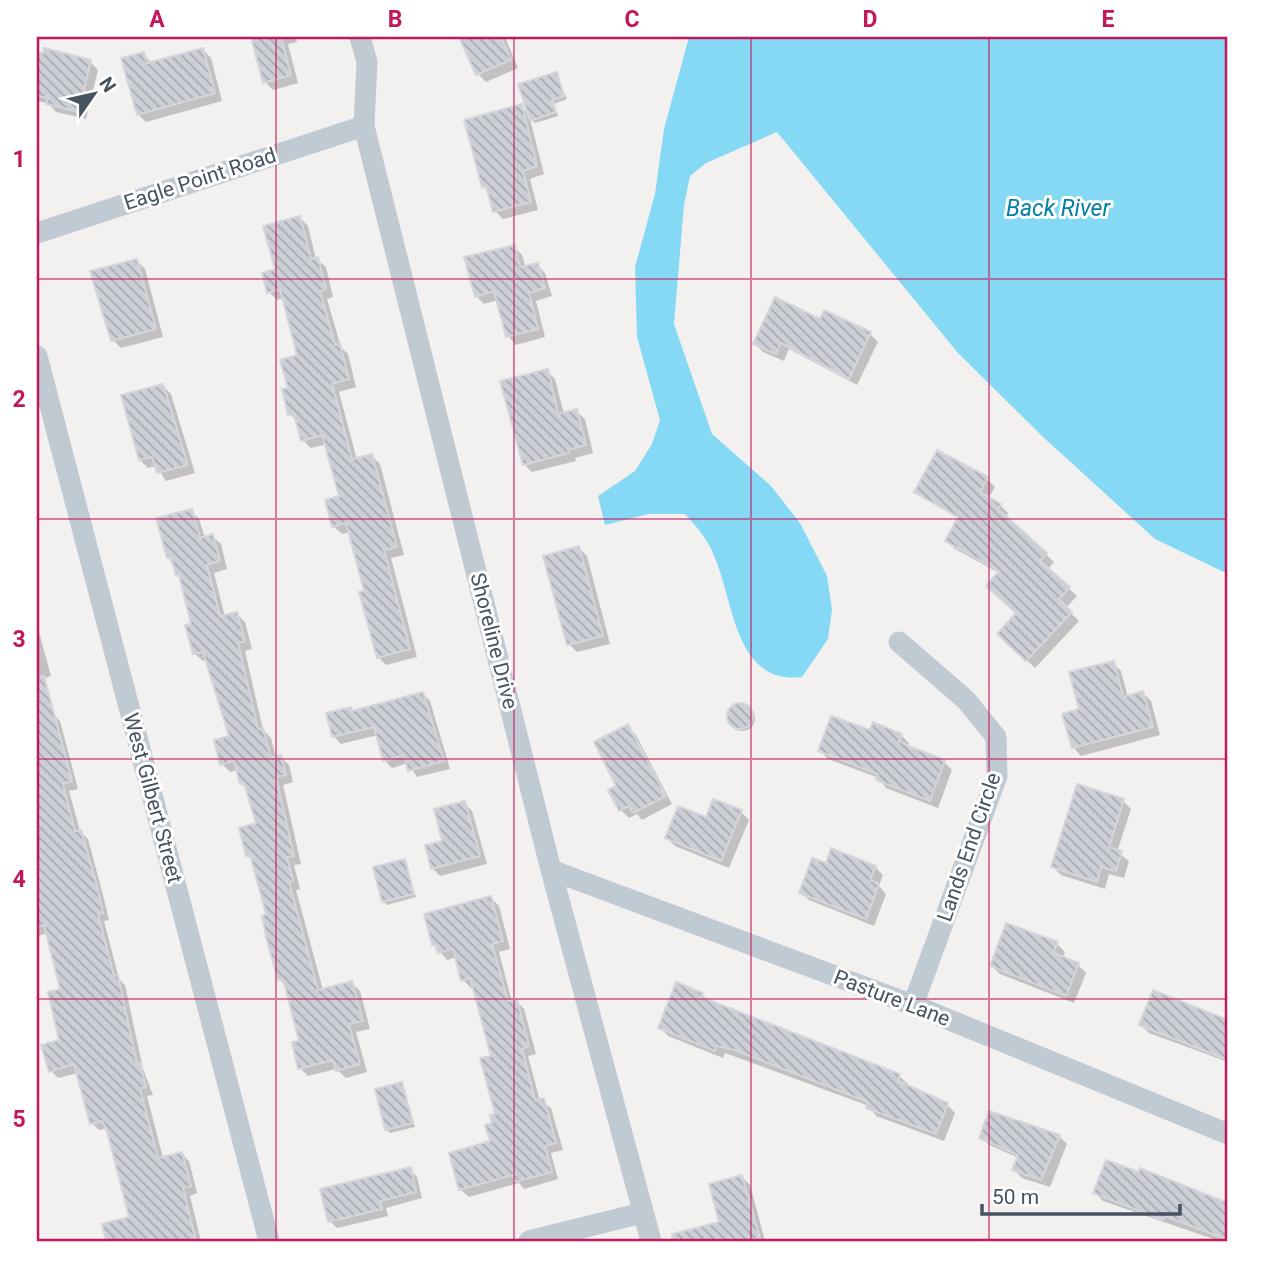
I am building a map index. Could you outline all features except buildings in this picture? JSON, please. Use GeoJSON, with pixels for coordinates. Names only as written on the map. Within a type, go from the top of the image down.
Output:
{"type":"FeatureCollection","features":[{"type":"Feature","properties":{"kind":"street","name":"Shoreline Drive"},"geometry":{"type":"LineString","coordinates":[[360,37],[367,62],[364,125],[551,870],[651,1241]]}},
{"type":"Feature","properties":{"kind":"street","name":"Eagle Point Road"},"geometry":{"type":"LineString","coordinates":[[37,233],[364,125]]}},
{"type":"Feature","properties":{"kind":"street","name":"West Gilbert Street"},"geometry":{"type":"LineString","coordinates":[[37,355],[269,1241]]}},
{"type":"Feature","properties":{"kind":"street","name":"Lands End Circle"},"geometry":{"type":"LineString","coordinates":[[899,642],[966,700],[996,737],[997,776],[913,1005]]}},
{"type":"Feature","properties":{"kind":"street","name":"Pasture Lane"},"geometry":{"type":"LineString","coordinates":[[551,870],[913,1005],[1228,1134]]}},
{"type":"Feature","properties":{"kind":"street"},"geometry":{"type":"LineString","coordinates":[[529,1241],[642,1213]]}},
{"type":"Feature","properties":{"kind":"water","name":"Back River"},"geometry":{"type":"Polygon","coordinates":[[[689,37],[1228,37],[1228,574],[1155,539],[1042,436],[958,353],[777,132],[706,163],[690,176],[684,205],[674,324],[712,434],[771,486],[800,523],[827,576],[832,610],[828,639],[802,677],[780,676],[763,668],[750,655],[740,637],[712,552],[702,534],[685,514],[648,514],[605,525],[598,496],[635,471],[652,444],[660,420],[637,337],[635,267],[655,194],[664,129],[689,37]]]}}]}
